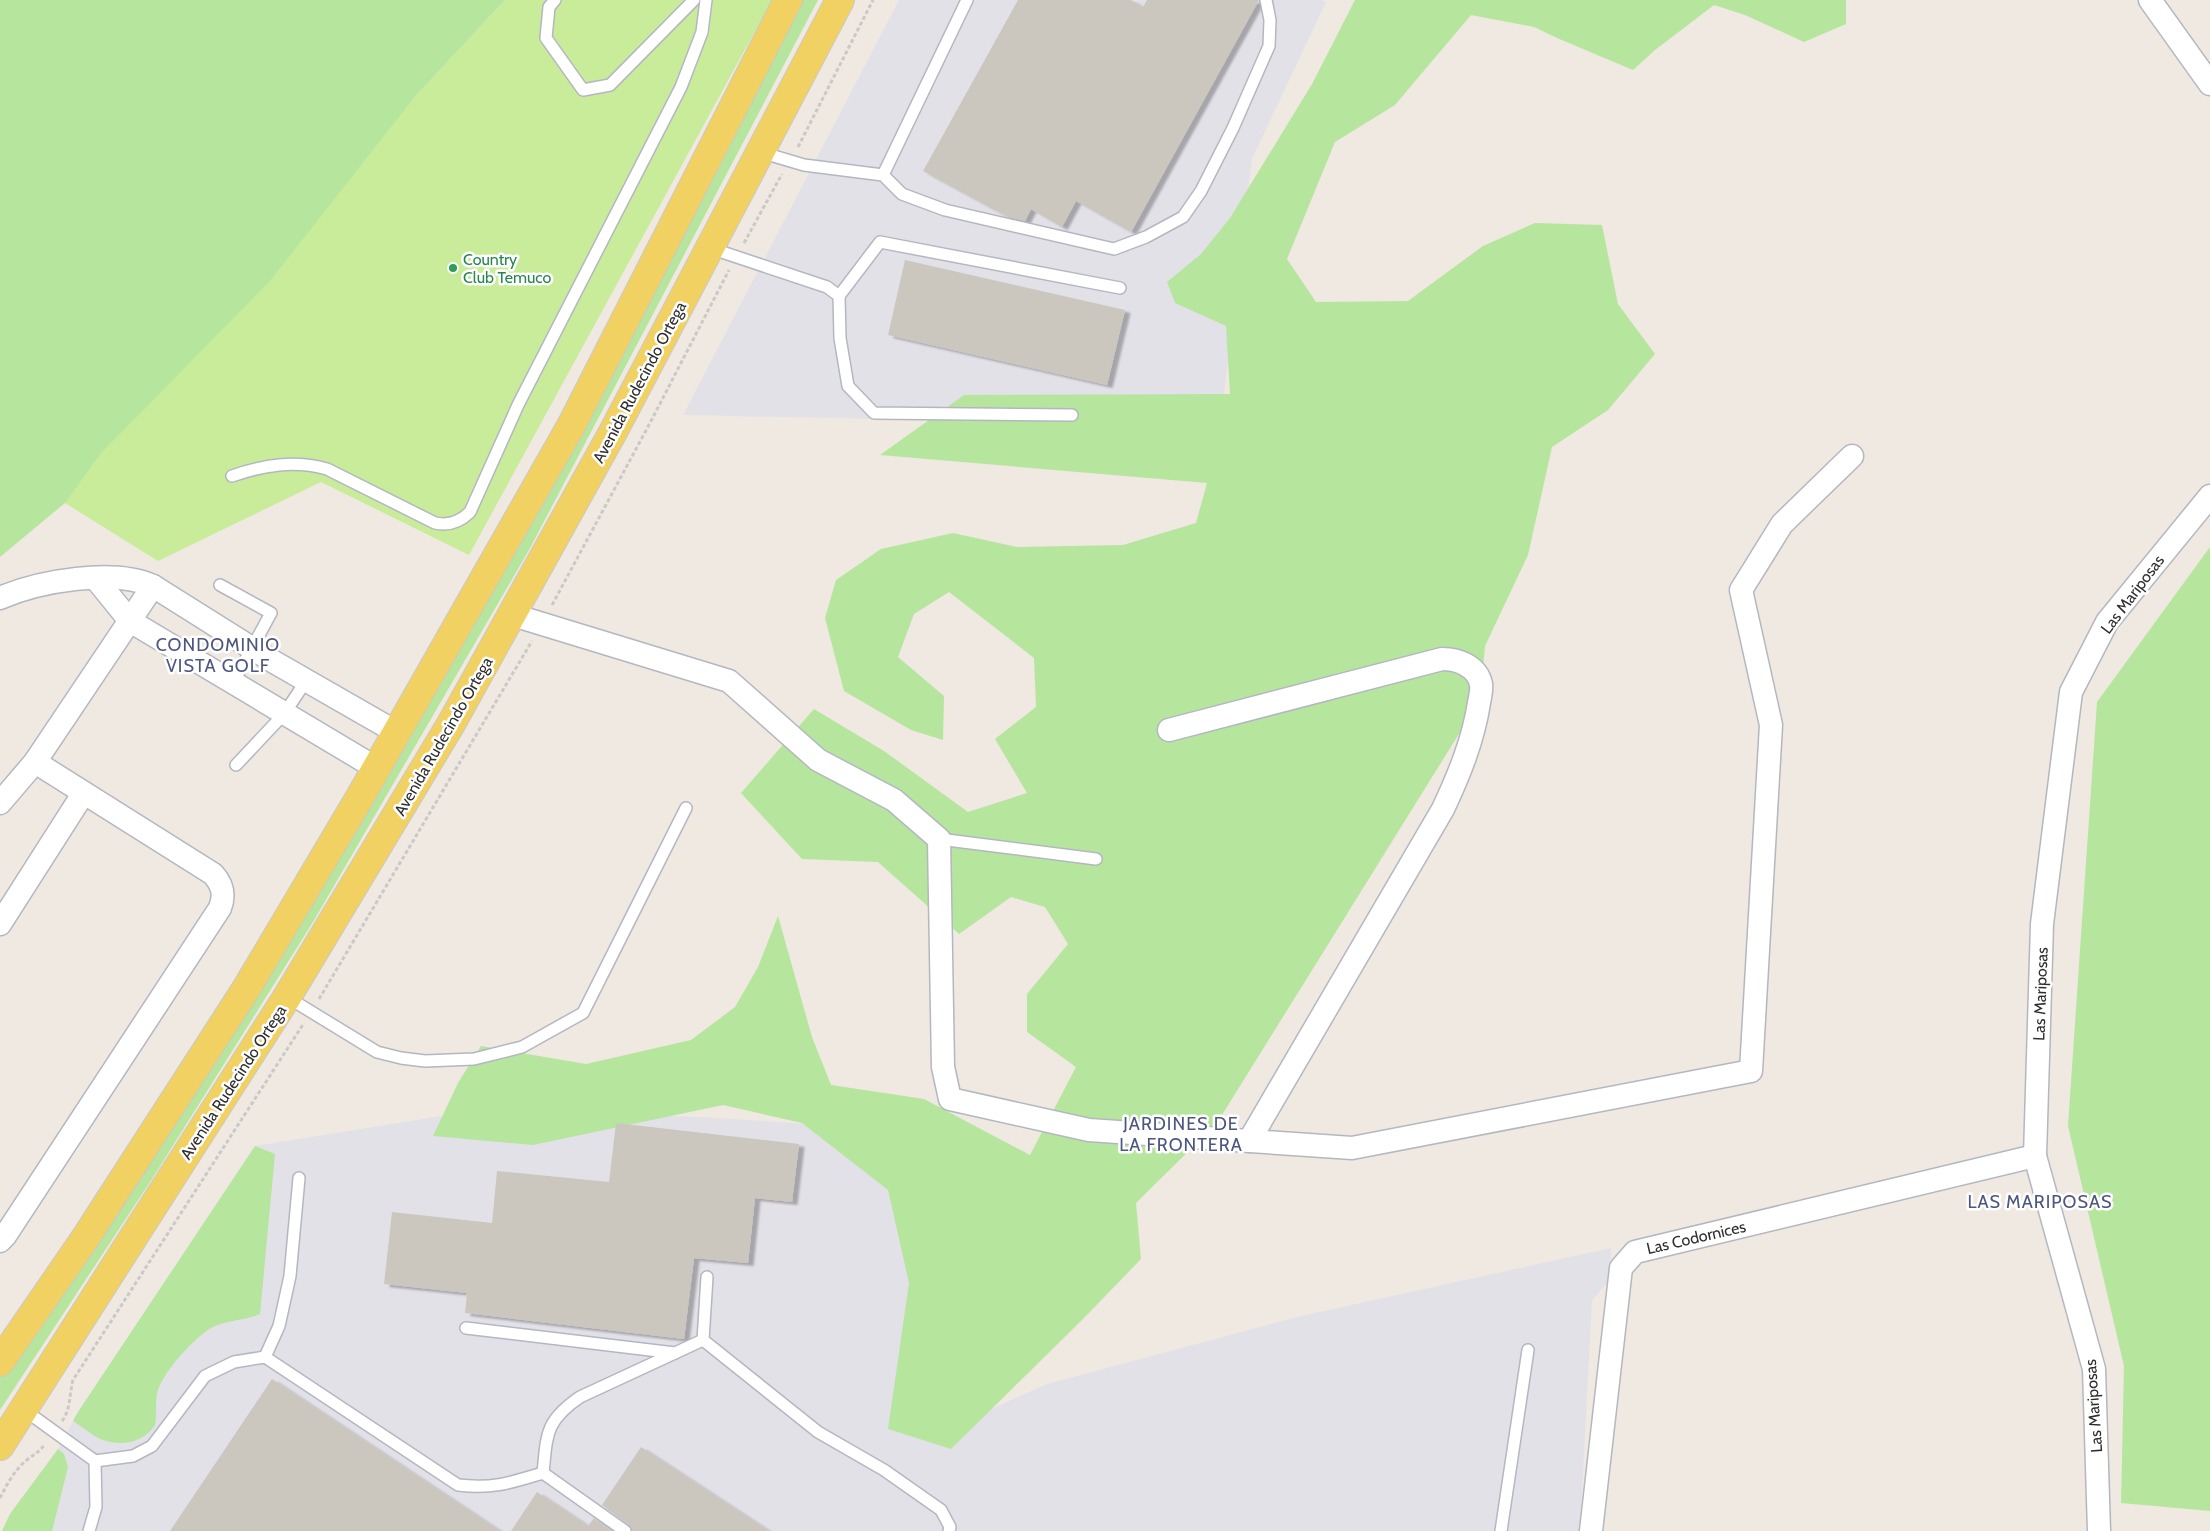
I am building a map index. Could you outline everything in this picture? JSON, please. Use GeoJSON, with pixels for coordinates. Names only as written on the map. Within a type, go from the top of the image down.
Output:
{"type":"FeatureCollection","features":[{"type":"Feature","properties":{"kind":"main road"},"geometry":{"type":"LineString","coordinates":[[0,1362],[86,1237],[246,989],[469,609],[571,426],[788,0]]}},
{"type":"Feature","properties":{"kind":"main road","name":"Avenida Rudecindo Ortega"},"geometry":{"type":"LineString","coordinates":[[0,1446],[287,997],[451,724],[613,432],[840,0]]}},
{"type":"Feature","properties":{"kind":"street"},"geometry":{"type":"LineString","coordinates":[[2150,0],[2210,84]]}},
{"type":"Feature","properties":{"kind":"street"},"geometry":{"type":"LineString","coordinates":[[513,615],[730,681],[818,760],[894,800],[939,839],[943,1067],[950,1099],[1089,1130],[1352,1148],[1751,1071],[1771,725],[1741,590],[1782,524],[1852,456]]}},
{"type":"Feature","properties":{"kind":"street","name":"Las Mariposas"},"geometry":{"type":"LineString","coordinates":[[2099,1531],[2094,1369],[2035,1156],[2042,924],[2071,692],[2107,622],[2210,496]]}},
{"type":"Feature","properties":{"kind":"street"},"geometry":{"type":"LineString","coordinates":[[96,579],[130,621],[376,768]]}},
{"type":"Feature","properties":{"kind":"street"},"geometry":{"type":"LineString","coordinates":[[0,598],[17,591],[62,580],[140,580],[153,586],[306,681],[396,732]]}},
{"type":"Feature","properties":{"kind":"street"},"geometry":{"type":"LineString","coordinates":[[0,803],[35,762],[153,586]]}},
{"type":"Feature","properties":{"kind":"street"},"geometry":{"type":"LineString","coordinates":[[1169,730],[1442,659],[1452,659],[1468,666],[1478,678],[1481,686],[1478,711],[1464,761],[1443,809],[1249,1141]]}},
{"type":"Feature","properties":{"kind":"street"},"geometry":{"type":"LineString","coordinates":[[0,1241],[6,1236],[38,1187],[220,908],[222,901],[222,886],[213,874],[35,762]]}},
{"type":"Feature","properties":{"kind":"street"},"geometry":{"type":"LineString","coordinates":[[0,924],[84,794]]}},
{"type":"Feature","properties":{"kind":"street","name":"Las Codornices"},"geometry":{"type":"LineString","coordinates":[[1592,1531],[1621,1268],[1635,1252],[2035,1156]]}},
{"type":"Feature","properties":{"kind":"lane"},"geometry":{"type":"LineString","coordinates":[[555,0],[549,7],[546,38],[583,90],[610,85],[694,0]]}},
{"type":"Feature","properties":{"kind":"lane"},"geometry":{"type":"LineString","coordinates":[[232,476],[273,465],[294,464],[314,466],[327,469],[435,523],[450,524],[470,512],[518,405],[681,87],[702,32],[706,0]]}},
{"type":"Feature","properties":{"kind":"lane"},"geometry":{"type":"LineString","coordinates":[[883,175],[967,0]]}},
{"type":"Feature","properties":{"kind":"lane"},"geometry":{"type":"LineString","coordinates":[[760,152],[804,166],[883,175],[902,194],[954,212],[1114,250],[1146,237],[1184,217],[1201,191],[1233,128],[1269,46],[1270,20],[1266,0]]}},
{"type":"Feature","properties":{"kind":"lane"},"geometry":{"type":"LineString","coordinates":[[1072,415],[874,413],[848,386],[840,338],[839,296],[880,242],[1120,288]]}},
{"type":"Feature","properties":{"kind":"lane"},"geometry":{"type":"LineString","coordinates":[[710,248],[827,287],[839,296]]}},
{"type":"Feature","properties":{"kind":"lane"},"geometry":{"type":"LineString","coordinates":[[220,585],[271,613],[233,683]]}},
{"type":"Feature","properties":{"kind":"lane"},"geometry":{"type":"LineString","coordinates":[[236,764],[284,714],[306,681]]}},
{"type":"Feature","properties":{"kind":"lane"},"geometry":{"type":"LineString","coordinates":[[287,997],[377,1052],[401,1058],[426,1061],[474,1059],[498,1055],[522,1047],[583,1013],[686,808]]}},
{"type":"Feature","properties":{"kind":"lane"},"geometry":{"type":"LineString","coordinates":[[939,839],[1096,859]]}},
{"type":"Feature","properties":{"kind":"lane"},"geometry":{"type":"LineString","coordinates":[[265,1357],[279,1326],[290,1276],[299,1178]]}},
{"type":"Feature","properties":{"kind":"lane"},"geometry":{"type":"LineString","coordinates":[[703,1340],[707,1277]]}},
{"type":"Feature","properties":{"kind":"lane"},"geometry":{"type":"LineString","coordinates":[[466,1328],[676,1353]]}},
{"type":"Feature","properties":{"kind":"lane"},"geometry":{"type":"LineString","coordinates":[[542,1473],[547,1431],[564,1408],[580,1397],[703,1340]]}},
{"type":"Feature","properties":{"kind":"lane"},"geometry":{"type":"LineString","coordinates":[[703,1340],[818,1432],[884,1470],[941,1510],[950,1527],[949,1531]]}},
{"type":"Feature","properties":{"kind":"lane"},"geometry":{"type":"LineString","coordinates":[[1501,1531],[1528,1350]]}},
{"type":"Feature","properties":{"kind":"lane"},"geometry":{"type":"LineString","coordinates":[[24,1409],[96,1461],[132,1456],[152,1446],[205,1376],[234,1362],[265,1357],[458,1485],[484,1488],[510,1483],[542,1473]]}},
{"type":"Feature","properties":{"kind":"lane"},"geometry":{"type":"LineString","coordinates":[[89,1531],[96,1507],[96,1461]]}},
{"type":"Feature","properties":{"kind":"lane"},"geometry":{"type":"LineString","coordinates":[[542,1473],[626,1531]]}},
{"type":"Feature","properties":{"kind":"shaded area"},"geometry":{"type":"Polygon","coordinates":[[[899,0],[1322,0],[1326,2],[1252,159],[1220,426],[683,415],[899,0]]]}},
{"type":"Feature","properties":{"kind":"shaded area"},"geometry":{"type":"Polygon","coordinates":[[[479,1110],[699,1117],[844,1126],[921,1124],[984,1412],[1047,1384],[1297,1317],[1611,1248],[1610,1279],[1592,1301],[1580,1531],[2,1531],[10,1514],[58,1449],[78,1412],[255,1146],[479,1110]]]}},
{"type":"Feature","properties":{"kind":"green space"},"geometry":{"type":"Polygon","coordinates":[[[0,0],[505,0],[413,99],[149,497],[65,503],[0,557],[0,0]]]}},
{"type":"Feature","properties":{"kind":"green space","name":"Country Club Temuco"},"geometry":{"type":"Polygon","coordinates":[[[505,0],[772,0],[469,555],[321,482],[158,561],[65,503],[101,453],[270,281],[413,99],[505,0]]]}},
{"type":"Feature","properties":{"kind":"green space"},"geometry":{"type":"Polygon","coordinates":[[[801,0],[818,0],[529,550],[313,922],[152,1179],[0,1410],[0,1378],[135,1173],[801,0]]]}},
{"type":"Feature","properties":{"kind":"green space"},"geometry":{"type":"Polygon","coordinates":[[[1355,0],[1846,0],[1846,24],[1804,42],[1745,15],[1714,5],[1655,50],[1633,70],[1534,27],[1471,15],[1395,105],[1335,142],[1287,259],[1316,302],[1408,301],[1483,246],[1535,223],[1602,225],[1618,304],[1655,354],[1608,410],[1552,447],[1528,555],[1485,646],[1480,700],[1217,1123],[1136,1203],[1141,1259],[951,1449],[888,1429],[909,1283],[888,1190],[802,1123],[723,1105],[533,1145],[433,1136],[458,1083],[481,1046],[586,1064],[691,1040],[735,1007],[758,967],[778,916],[812,1037],[831,1085],[924,1099],[1030,1155],[1076,1067],[1027,1032],[1027,994],[1068,944],[1045,907],[1011,897],[959,934],[878,862],[802,859],[741,793],[814,709],[884,751],[968,812],[1027,793],[995,739],[1036,707],[1034,658],[949,592],[914,614],[898,657],[944,696],[943,740],[911,730],[844,691],[825,618],[836,580],[881,549],[953,533],[1017,547],[1123,545],[1196,523],[1207,483],[880,455],[964,395],[1230,394],[1226,326],[1175,303],[1167,282],[1201,254],[1230,218],[1312,84],[1355,0]]]}},
{"type":"Feature","properties":{"kind":"green space"},"geometry":{"type":"Polygon","coordinates":[[[2210,547],[2210,1511],[2121,1503],[2124,1366],[2068,1126],[2097,702],[2210,547]]]}},
{"type":"Feature","properties":{"kind":"green space"},"geometry":{"type":"Polygon","coordinates":[[[255,1146],[275,1154],[260,1314],[223,1323],[211,1328],[196,1339],[164,1377],[156,1398],[155,1425],[145,1435],[125,1443],[110,1442],[95,1436],[73,1421],[255,1146]]]}},
{"type":"Feature","properties":{"kind":"green space"},"geometry":{"type":"Polygon","coordinates":[[[58,1449],[64,1454],[68,1467],[52,1531],[2,1531],[10,1514],[58,1449]]]}},
{"type":"Feature","properties":{"kind":"building"},"geometry":{"type":"Polygon","coordinates":[[[1018,0],[1131,0],[1143,7],[1147,0],[1259,0],[1131,232],[1076,201],[1062,227],[1031,209],[1025,221],[1006,216],[923,171],[1018,0]]]}},
{"type":"Feature","properties":{"kind":"building"},"geometry":{"type":"Polygon","coordinates":[[[905,260],[1125,310],[1107,385],[888,335],[905,260]]]}},
{"type":"Feature","properties":{"kind":"building"},"geometry":{"type":"Polygon","coordinates":[[[616,1123],[799,1144],[792,1202],[755,1198],[748,1263],[694,1258],[684,1339],[465,1313],[467,1293],[384,1284],[392,1212],[492,1223],[497,1171],[609,1182],[616,1123]]]}},
{"type":"Feature","properties":{"kind":"building"},"geometry":{"type":"Polygon","coordinates":[[[272,1379],[500,1531],[170,1531],[272,1379]]]}},
{"type":"Feature","properties":{"kind":"building"},"geometry":{"type":"Polygon","coordinates":[[[641,1447],[769,1531],[632,1531],[629,1525],[602,1505],[641,1447]]]}},
{"type":"Feature","properties":{"kind":"building"},"geometry":{"type":"Polygon","coordinates":[[[537,1492],[588,1526],[594,1518],[612,1531],[511,1531],[537,1492]]]}},
{"type":"Feature","properties":{"kind":"place","name":"Country Club Temuco"},"geometry":{"type":"Point","coordinates":[453,268]}},
{"type":"Feature","properties":{"kind":"district","name":"CONDOMINIO VISTA GOLF"},"geometry":{"type":"Point","coordinates":[218,655]}},
{"type":"Feature","properties":{"kind":"district","name":"JARDINES DE LA FRONTERA"},"geometry":{"type":"Point","coordinates":[1181,1134]}},
{"type":"Feature","properties":{"kind":"district","name":"LAS MARIPOSAS"},"geometry":{"type":"Point","coordinates":[2040,1202]}}]}
